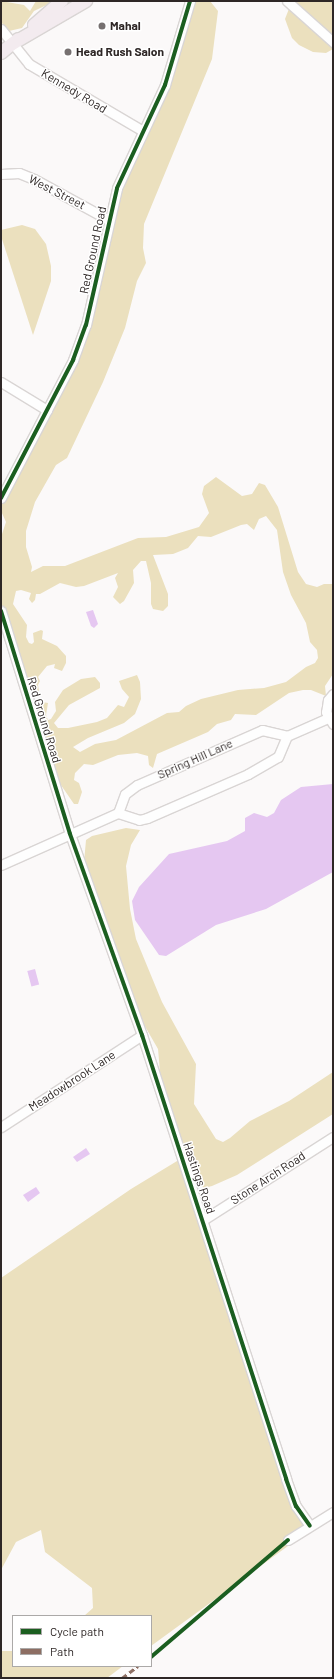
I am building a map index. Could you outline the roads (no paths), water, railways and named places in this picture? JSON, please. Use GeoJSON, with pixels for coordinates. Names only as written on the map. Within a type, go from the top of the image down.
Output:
{"type":"FeatureCollection","features":[{"type":"Feature","properties":{"kind":"main road"},"geometry":{"type":"LineString","coordinates":[[1,53],[62,1]]}},
{"type":"Feature","properties":{"kind":"main road"},"geometry":{"type":"LineString","coordinates":[[12,44],[86,1]]}},
{"type":"Feature","properties":{"kind":"street","name":"Red Ground Road"},"geometry":{"type":"LineString","coordinates":[[1,498],[73,360],[86,325],[117,188],[165,85],[190,1]]}},
{"type":"Feature","properties":{"kind":"street"},"geometry":{"type":"LineString","coordinates":[[287,1],[333,42]]}},
{"type":"Feature","properties":{"kind":"street","name":"Kennedy Road"},"geometry":{"type":"LineString","coordinates":[[1,29],[29,64],[143,131]]}},
{"type":"Feature","properties":{"kind":"street","name":"West Street"},"geometry":{"type":"LineString","coordinates":[[1,174],[20,173],[34,178],[109,220]]}},
{"type":"Feature","properties":{"kind":"street"},"geometry":{"type":"LineString","coordinates":[[1,382],[47,410]]}},
{"type":"Feature","properties":{"kind":"street","name":"Red Ground Road"},"geometry":{"type":"LineString","coordinates":[[1,611],[70,834]]}},
{"type":"Feature","properties":{"kind":"street"},"geometry":{"type":"LineString","coordinates":[[1,866],[70,834],[118,814],[139,820],[147,818],[248,774],[278,756],[287,736],[330,721],[326,706],[333,694]]}},
{"type":"Feature","properties":{"kind":"street","name":"Spring Hill Lane"},"geometry":{"type":"LineString","coordinates":[[118,814],[125,794],[137,785],[262,730],[287,736]]}},
{"type":"Feature","properties":{"kind":"street","name":"Hastings Road"},"geometry":{"type":"LineString","coordinates":[[70,834],[142,1035],[296,1506],[310,1526]]}},
{"type":"Feature","properties":{"kind":"street","name":"Meadowbrook Lane"},"geometry":{"type":"LineString","coordinates":[[1,1126],[142,1035]]}},
{"type":"Feature","properties":{"kind":"street","name":"Stone Arch Road"},"geometry":{"type":"LineString","coordinates":[[203,1220],[333,1137]]}},
{"type":"Feature","properties":{"kind":"street"},"geometry":{"type":"LineString","coordinates":[[288,1540],[333,1512]]}},
{"type":"Feature","properties":{"kind":"place","name":"Mahal"},"geometry":{"type":"Point","coordinates":[102,26]}},
{"type":"Feature","properties":{"kind":"place","name":"Head Rush Salon"},"geometry":{"type":"Point","coordinates":[68,52]}}]}
